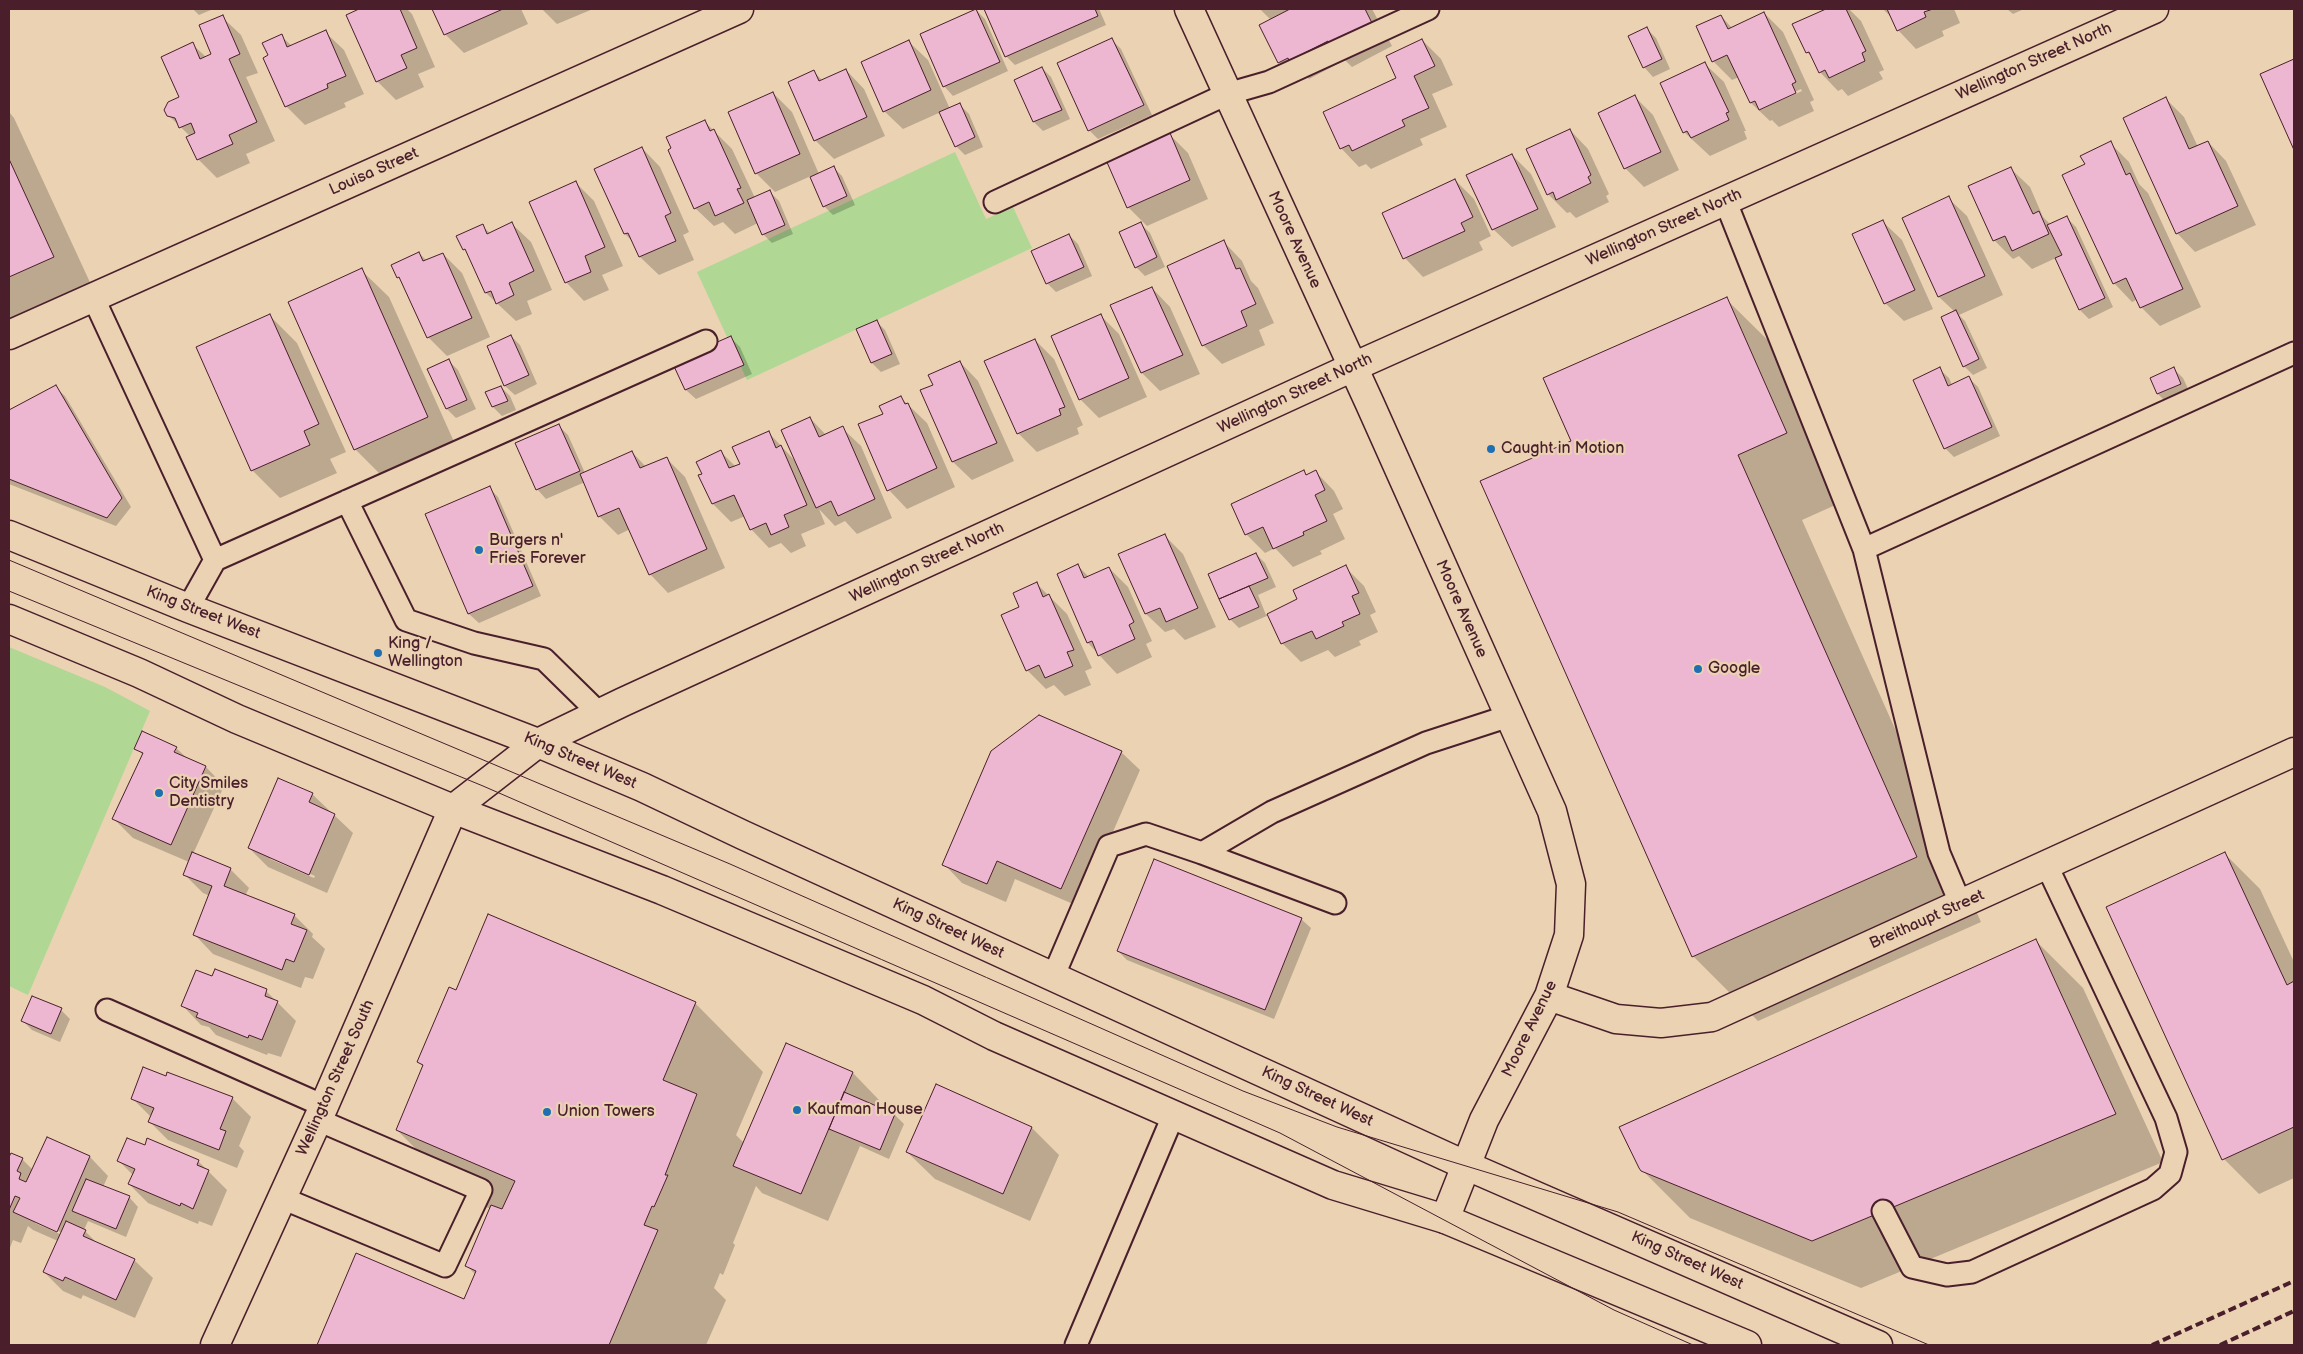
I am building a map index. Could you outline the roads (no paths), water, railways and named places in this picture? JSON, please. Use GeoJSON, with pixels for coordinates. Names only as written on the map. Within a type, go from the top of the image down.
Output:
{"type":"FeatureCollection","features":[{"type":"Feature","properties":{"kind":"street","name":"Louisa Street"},"geometry":{"type":"LineString","coordinates":[[9,335],[738,9]]}},
{"type":"Feature","properties":{"kind":"street","name":"Moore Avenue"},"geometry":{"type":"LineString","coordinates":[[1189,9],[1226,94],[1353,367],[1552,811],[1570,884],[1569,934],[1549,996],[1484,1120],[1444,1219]]}},
{"type":"Feature","properties":{"kind":"street","name":"Wellington Street North"},"geometry":{"type":"LineString","coordinates":[[453,809],[538,742],[1353,367],[2154,9]]}},
{"type":"Feature","properties":{"kind":"street","name":"King Street West"},"geometry":{"type":"LineString","coordinates":[[9,535],[188,608],[538,742],[642,787],[1052,977],[1465,1164],[1878,1345]]}},
{"type":"Feature","properties":{"kind":"street"},"geometry":{"type":"LineString","coordinates":[[9,619],[139,673],[236,720],[453,809],[662,890],[923,1000],[994,1036],[1333,1185],[1444,1219],[1747,1345]]}},
{"type":"Feature","properties":{"kind":"street","name":"Breithaupt Street"},"geometry":{"type":"LineString","coordinates":[[1549,996],[1616,1019],[1661,1023],[1712,1017],[2294,752]]}},
{"type":"Feature","properties":{"kind":"street","name":"Wellington Street South"},"geometry":{"type":"LineString","coordinates":[[215,1345],[321,1113],[453,809]]}},
{"type":"Feature","properties":{"kind":"lane"},"geometry":{"type":"LineString","coordinates":[[995,202],[1226,94],[1268,82],[1428,9]]}},
{"type":"Feature","properties":{"kind":"lane"},"geometry":{"type":"LineString","coordinates":[[1725,200],[1864,549],[1939,853],[1961,905]]}},
{"type":"Feature","properties":{"kind":"lane"},"geometry":{"type":"LineString","coordinates":[[93,298],[215,560]]}},
{"type":"Feature","properties":{"kind":"lane"},"geometry":{"type":"LineString","coordinates":[[188,608],[215,560],[706,341]]}},
{"type":"Feature","properties":{"kind":"lane"},"geometry":{"type":"LineString","coordinates":[[1864,549],[2294,354]]}},
{"type":"Feature","properties":{"kind":"lane"},"geometry":{"type":"LineString","coordinates":[[347,501],[406,620],[474,644],[544,659],[600,714]]}},
{"type":"Feature","properties":{"kind":"lane"},"geometry":{"type":"LineString","coordinates":[[1202,853],[1272,812],[1426,743],[1509,716]]}},
{"type":"Feature","properties":{"kind":"lane"},"geometry":{"type":"LineString","coordinates":[[1052,977],[1109,846],[1146,834],[1335,903]]}},
{"type":"Feature","properties":{"kind":"lane"},"geometry":{"type":"LineString","coordinates":[[1883,1211],[1912,1267],[1947,1275],[1972,1272],[2153,1189],[2170,1174],[2176,1152],[2166,1118],[2046,866]]}},
{"type":"Feature","properties":{"kind":"lane"},"geometry":{"type":"LineString","coordinates":[[107,1010],[481,1190],[445,1266],[282,1198]]}},
{"type":"Feature","properties":{"kind":"lane"},"geometry":{"type":"LineString","coordinates":[[1076,1345],[1173,1116]]}},
{"type":"Feature","properties":{"kind":"tram line"},"geometry":{"type":"LineString","coordinates":[[9,560],[730,864],[1243,1091],[1337,1127],[1618,1212],[1929,1345]]}},
{"type":"Feature","properties":{"kind":"tram line"},"geometry":{"type":"LineString","coordinates":[[9,591],[483,786],[1280,1133],[1614,1310],[1693,1345]]}},
{"type":"Feature","properties":{"kind":"railway"},"geometry":{"type":"LineString","coordinates":[[2152,1345],[2294,1281]]}},
{"type":"Feature","properties":{"kind":"railway"},"geometry":{"type":"LineString","coordinates":[[2220,1345],[2294,1311]]}},
{"type":"Feature","properties":{"kind":"place","name":"Caught in Motion"},"geometry":{"type":"Point","coordinates":[1491,449]}},
{"type":"Feature","properties":{"kind":"place","name":"Burgers n' Fries Forever"},"geometry":{"type":"Point","coordinates":[479,550]}},
{"type":"Feature","properties":{"kind":"place","name":"King / Wellington"},"geometry":{"type":"Point","coordinates":[378,653]}},
{"type":"Feature","properties":{"kind":"place","name":"Google"},"geometry":{"type":"Point","coordinates":[1698,669]}},
{"type":"Feature","properties":{"kind":"place","name":"City Smiles Dentistry"},"geometry":{"type":"Point","coordinates":[159,793]}},
{"type":"Feature","properties":{"kind":"place","name":"Kaufman House"},"geometry":{"type":"Point","coordinates":[797,1110]}},
{"type":"Feature","properties":{"kind":"place","name":"Union Towers"},"geometry":{"type":"Point","coordinates":[547,1112]}}]}
